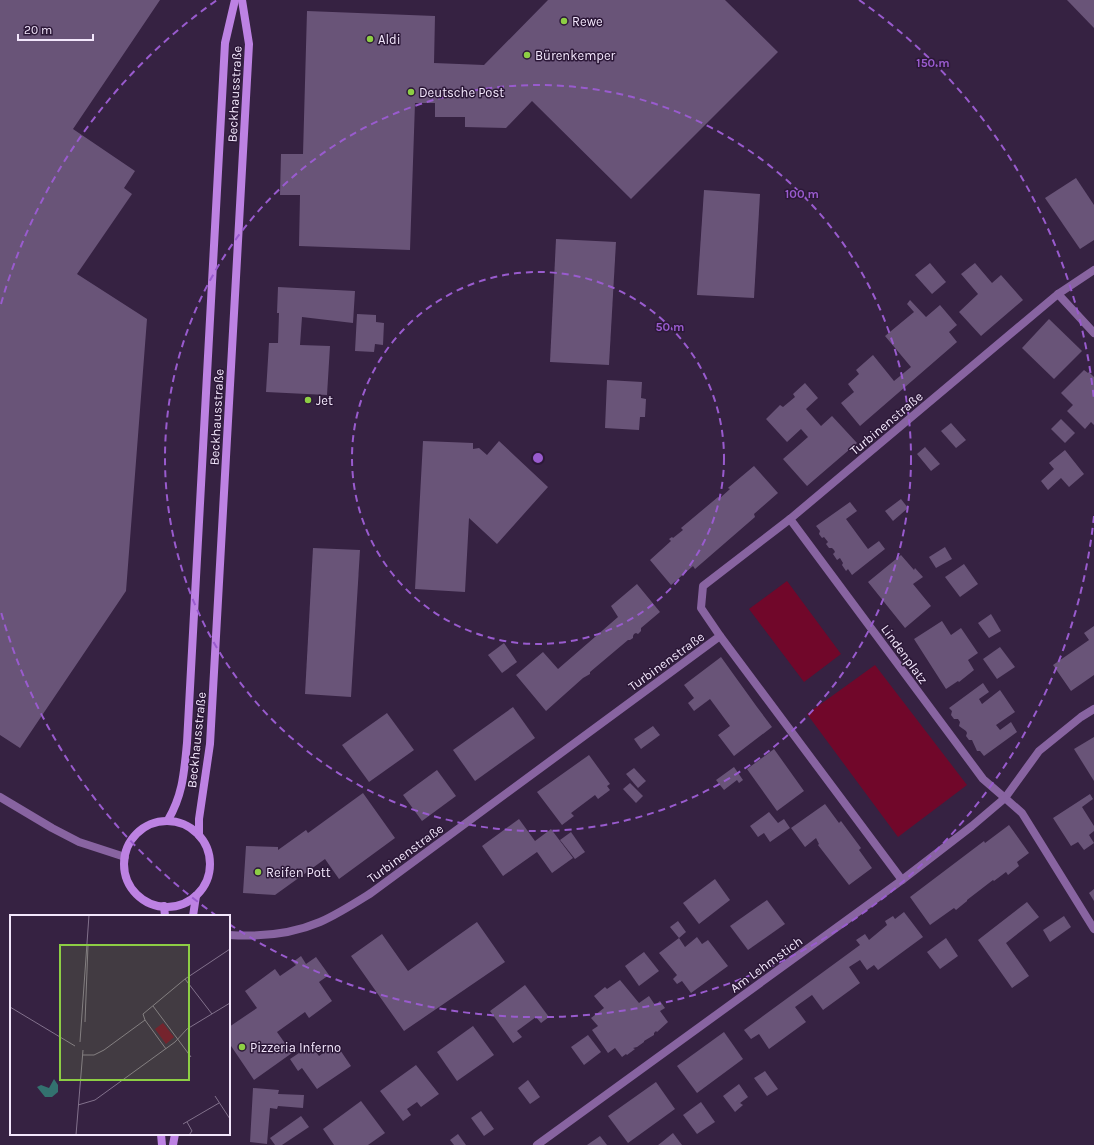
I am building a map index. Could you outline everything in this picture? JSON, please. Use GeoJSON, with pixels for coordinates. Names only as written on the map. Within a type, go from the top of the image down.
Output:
{"type":"FeatureCollection","features":[{"type":"Feature","properties":{"kind":"main road","name":"Beckhausstraße"},"geometry":{"type":"LineString","coordinates":[[168,820],[176,806],[181,791],[186,751],[225,43],[235,0]]}},
{"type":"Feature","properties":{"kind":"main road","name":"Beckhausstraße"},"geometry":{"type":"LineString","coordinates":[[199,835],[199,819],[210,744],[249,44],[242,0]]}},
{"type":"Feature","properties":{"kind":"main road"},"geometry":{"type":"LineString","coordinates":[[168,820],[187,825],[199,835],[204,841],[209,853],[210,867],[207,880],[196,896],[177,906],[164,906],[150,903],[139,896],[130,885],[126,873],[125,857],[131,841],[137,833],[154,823],[168,820]]}},
{"type":"Feature","properties":{"kind":"main road"},"geometry":{"type":"LineString","coordinates":[[193,915],[196,896]]}},
{"type":"Feature","properties":{"kind":"main road"},"geometry":{"type":"LineString","coordinates":[[164,906],[165,915]]}},
{"type":"Feature","properties":{"kind":"main road"},"geometry":{"type":"LineString","coordinates":[[161,1135],[162,1145]]}},
{"type":"Feature","properties":{"kind":"main road"},"geometry":{"type":"LineString","coordinates":[[173,1145],[176,1135]]}},
{"type":"Feature","properties":{"kind":"street","name":"Turbinenstraße"},"geometry":{"type":"LineString","coordinates":[[230,935],[261,935],[289,931],[319,922],[346,909],[371,894],[720,636],[701,608],[703,586],[790,519],[1058,294],[1094,270]]}},
{"type":"Feature","properties":{"kind":"street"},"geometry":{"type":"LineString","coordinates":[[1058,294],[1094,333]]}},
{"type":"Feature","properties":{"kind":"street","name":"Lindenplatz"},"geometry":{"type":"LineString","coordinates":[[790,519],[983,779],[1005,798]]}},
{"type":"Feature","properties":{"kind":"street"},"geometry":{"type":"LineString","coordinates":[[720,636],[902,880]]}},
{"type":"Feature","properties":{"kind":"street","name":"Am Lehmstich"},"geometry":{"type":"LineString","coordinates":[[537,1145],[902,880],[972,826],[1005,798],[1039,751],[1081,717],[1094,709]]}},
{"type":"Feature","properties":{"kind":"street"},"geometry":{"type":"LineString","coordinates":[[0,797],[79,842],[125,857]]}},
{"type":"Feature","properties":{"kind":"street"},"geometry":{"type":"LineString","coordinates":[[1005,798],[1022,813],[1094,928]]}},
{"type":"Feature","properties":{"kind":"shaded area"},"geometry":{"type":"Polygon","coordinates":[[[787,581],[841,654],[804,682],[749,609],[787,581]]]}},
{"type":"Feature","properties":{"kind":"shaded area"},"geometry":{"type":"Polygon","coordinates":[[[875,665],[967,785],[898,837],[807,714],[875,665]]]}},
{"type":"Feature","properties":{"kind":"building"},"geometry":{"type":"Polygon","coordinates":[[[0,0],[160,0],[73,129],[135,171],[124,188],[132,194],[77,274],[147,319],[126,591],[20,748],[0,735],[0,0]]]}},
{"type":"Feature","properties":{"kind":"building"},"geometry":{"type":"Polygon","coordinates":[[[548,0],[725,0],[778,52],[631,199],[532,101],[506,128],[465,127],[465,117],[435,117],[435,103],[415,103],[410,250],[299,246],[300,195],[280,195],[281,154],[303,154],[307,11],[435,16],[434,63],[484,65],[548,0]]]}},
{"type":"Feature","properties":{"kind":"building"},"geometry":{"type":"Polygon","coordinates":[[[1067,0],[1094,0],[1094,28],[1067,0]]]}},
{"type":"Feature","properties":{"kind":"building"},"geometry":{"type":"Polygon","coordinates":[[[1076,178],[1094,205],[1094,240],[1080,249],[1045,198],[1076,178]]]}},
{"type":"Feature","properties":{"kind":"building"},"geometry":{"type":"Polygon","coordinates":[[[704,190],[760,194],[754,298],[697,295],[704,190]]]}},
{"type":"Feature","properties":{"kind":"building"},"geometry":{"type":"Polygon","coordinates":[[[556,239],[616,242],[609,365],[550,362],[556,239]]]}},
{"type":"Feature","properties":{"kind":"building"},"geometry":{"type":"Polygon","coordinates":[[[930,263],[946,282],[932,294],[915,275],[930,263]]]}},
{"type":"Feature","properties":{"kind":"building"},"geometry":{"type":"Polygon","coordinates":[[[975,263],[992,283],[1001,275],[1023,300],[981,336],[959,312],[978,294],[961,274],[975,263]]]}},
{"type":"Feature","properties":{"kind":"building"},"geometry":{"type":"Polygon","coordinates":[[[278,287],[355,291],[353,323],[302,317],[300,345],[330,346],[327,395],[266,392],[269,343],[278,343],[278,287]]]}},
{"type":"Feature","properties":{"kind":"building"},"geometry":{"type":"Polygon","coordinates":[[[910,300],[926,317],[940,305],[957,325],[949,332],[957,342],[860,426],[841,403],[854,392],[848,384],[859,374],[856,370],[873,355],[894,381],[911,367],[885,336],[914,312],[907,304],[910,300]]]}},
{"type":"Feature","properties":{"kind":"building"},"geometry":{"type":"Polygon","coordinates":[[[357,314],[376,315],[376,322],[384,323],[383,345],[375,344],[374,352],[355,351],[357,314]]]}},
{"type":"Feature","properties":{"kind":"building"},"geometry":{"type":"Polygon","coordinates":[[[1049,319],[1082,351],[1054,379],[1022,348],[1049,319]]]}},
{"type":"Feature","properties":{"kind":"building"},"geometry":{"type":"Polygon","coordinates":[[[1084,370],[1088,373],[1089,372],[1094,377],[1094,425],[1091,422],[1085,429],[1067,411],[1073,405],[1061,393],[1084,370]]]}},
{"type":"Feature","properties":{"kind":"building"},"geometry":{"type":"Polygon","coordinates":[[[607,380],[642,382],[641,398],[646,399],[645,417],[640,417],[639,430],[605,428],[607,380]]]}},
{"type":"Feature","properties":{"kind":"building"},"geometry":{"type":"Polygon","coordinates":[[[805,383],[818,398],[806,409],[821,426],[832,416],[857,443],[807,486],[783,459],[808,437],[801,429],[787,442],[766,419],[780,405],[783,407],[795,397],[793,394],[805,383]]]}},
{"type":"Feature","properties":{"kind":"building"},"geometry":{"type":"Polygon","coordinates":[[[1061,419],[1075,433],[1065,443],[1051,429],[1061,419]]]}},
{"type":"Feature","properties":{"kind":"building"},"geometry":{"type":"Polygon","coordinates":[[[951,423],[966,440],[956,448],[941,431],[951,423]]]}},
{"type":"Feature","properties":{"kind":"building"},"geometry":{"type":"Polygon","coordinates":[[[423,441],[473,443],[473,449],[479,448],[487,455],[499,441],[548,487],[497,544],[469,518],[465,592],[415,589],[423,441]]]}},
{"type":"Feature","properties":{"kind":"building"},"geometry":{"type":"Polygon","coordinates":[[[925,447],[940,464],[931,471],[917,454],[925,447]]]}},
{"type":"Feature","properties":{"kind":"building"},"geometry":{"type":"Polygon","coordinates":[[[1065,450],[1084,474],[1069,487],[1061,478],[1048,490],[1041,481],[1054,469],[1049,463],[1065,450]]]}},
{"type":"Feature","properties":{"kind":"building"},"geometry":{"type":"Polygon","coordinates":[[[754,466],[778,493],[754,514],[755,517],[695,569],[693,566],[671,585],[650,560],[671,541],[669,539],[672,537],[673,538],[683,530],[681,528],[718,497],[720,498],[730,489],[728,488],[729,487],[754,466]]]}},
{"type":"Feature","properties":{"kind":"building"},"geometry":{"type":"Polygon","coordinates":[[[901,499],[908,508],[893,521],[885,511],[901,499]]]}},
{"type":"Feature","properties":{"kind":"building"},"geometry":{"type":"Polygon","coordinates":[[[850,502],[857,511],[846,519],[868,549],[879,541],[885,549],[852,575],[848,569],[846,571],[840,558],[837,560],[833,554],[835,552],[834,550],[829,548],[826,544],[828,542],[819,534],[820,531],[816,526],[850,502]]]}},
{"type":"Feature","properties":{"kind":"building"},"geometry":{"type":"Polygon","coordinates":[[[945,547],[952,559],[936,568],[929,557],[945,547]]]}},
{"type":"Feature","properties":{"kind":"building"},"geometry":{"type":"Polygon","coordinates":[[[313,548],[360,550],[351,697],[305,694],[313,548]]]}},
{"type":"Feature","properties":{"kind":"building"},"geometry":{"type":"Polygon","coordinates":[[[901,555],[914,570],[915,568],[923,577],[913,584],[931,606],[905,628],[868,582],[901,555]]]}},
{"type":"Feature","properties":{"kind":"building"},"geometry":{"type":"Polygon","coordinates":[[[964,564],[978,584],[960,597],[945,577],[964,564]]]}},
{"type":"Feature","properties":{"kind":"building"},"geometry":{"type":"Polygon","coordinates":[[[637,584],[660,612],[641,628],[641,631],[638,634],[634,634],[633,638],[628,640],[546,711],[516,675],[543,652],[558,669],[618,617],[611,606],[637,584]]]}},
{"type":"Feature","properties":{"kind":"building"},"geometry":{"type":"Polygon","coordinates":[[[991,614],[1001,631],[989,638],[978,623],[991,614]]]}},
{"type":"Feature","properties":{"kind":"building"},"geometry":{"type":"Polygon","coordinates":[[[942,621],[951,635],[961,628],[978,653],[968,660],[974,670],[959,682],[958,681],[946,689],[914,639],[942,621]]]}},
{"type":"Feature","properties":{"kind":"building"},"geometry":{"type":"Polygon","coordinates":[[[1094,626],[1094,675],[1071,691],[1053,665],[1089,640],[1084,633],[1094,626]]]}},
{"type":"Feature","properties":{"kind":"building"},"geometry":{"type":"Polygon","coordinates":[[[504,643],[517,662],[502,673],[488,655],[504,643]]]}},
{"type":"Feature","properties":{"kind":"building"},"geometry":{"type":"Polygon","coordinates":[[[1000,647],[1015,667],[997,679],[983,659],[1000,647]]]}},
{"type":"Feature","properties":{"kind":"building"},"geometry":{"type":"Polygon","coordinates":[[[721,657],[772,727],[734,756],[718,735],[730,726],[710,699],[694,711],[688,703],[694,698],[684,685],[721,657]]]}},
{"type":"Feature","properties":{"kind":"building"},"geometry":{"type":"Polygon","coordinates":[[[983,683],[989,692],[979,699],[982,704],[1000,690],[1015,712],[996,725],[1000,730],[1011,722],[1017,732],[984,756],[980,751],[977,751],[972,740],[969,740],[966,736],[966,731],[959,726],[960,722],[958,719],[954,719],[951,715],[952,711],[949,708],[983,683]]]}},
{"type":"Feature","properties":{"kind":"building"},"geometry":{"type":"Polygon","coordinates":[[[513,707],[535,738],[475,781],[453,750],[513,707]]]}},
{"type":"Feature","properties":{"kind":"building"},"geometry":{"type":"Polygon","coordinates":[[[387,713],[414,750],[369,782],[342,745],[387,713]]]}},
{"type":"Feature","properties":{"kind":"building"},"geometry":{"type":"Polygon","coordinates":[[[653,726],[660,735],[641,749],[634,739],[653,726]]]}},
{"type":"Feature","properties":{"kind":"building"},"geometry":{"type":"Polygon","coordinates":[[[1094,737],[1094,781],[1074,749],[1094,737]]]}},
{"type":"Feature","properties":{"kind":"building"},"geometry":{"type":"Polygon","coordinates":[[[774,749],[804,791],[777,811],[747,769],[774,749]]]}},
{"type":"Feature","properties":{"kind":"building"},"geometry":{"type":"Polygon","coordinates":[[[589,755],[610,784],[607,786],[610,790],[598,799],[595,795],[571,813],[574,816],[562,825],[537,792],[589,755]]]}},
{"type":"Feature","properties":{"kind":"building"},"geometry":{"type":"Polygon","coordinates":[[[734,767],[743,780],[739,783],[737,780],[724,790],[716,780],[734,767]]]}},
{"type":"Feature","properties":{"kind":"building"},"geometry":{"type":"Polygon","coordinates":[[[634,768],[646,781],[638,788],[626,774],[634,768]]]}},
{"type":"Feature","properties":{"kind":"building"},"geometry":{"type":"Polygon","coordinates":[[[437,770],[456,796],[422,821],[403,795],[437,770]]]}},
{"type":"Feature","properties":{"kind":"building"},"geometry":{"type":"Polygon","coordinates":[[[630,783],[643,796],[636,803],[623,789],[630,783]]]}},
{"type":"Feature","properties":{"kind":"building"},"geometry":{"type":"Polygon","coordinates":[[[363,793],[395,838],[339,879],[325,859],[275,895],[243,893],[246,846],[278,847],[278,850],[306,830],[308,833],[363,793]]]}},
{"type":"Feature","properties":{"kind":"building"},"geometry":{"type":"Polygon","coordinates":[[[1090,794],[1093,799],[1082,807],[1094,826],[1094,831],[1089,835],[1094,843],[1084,850],[1078,842],[1071,846],[1053,818],[1090,794]]]}},
{"type":"Feature","properties":{"kind":"building"},"geometry":{"type":"Polygon","coordinates":[[[825,804],[839,823],[841,821],[861,848],[859,850],[872,868],[849,885],[818,845],[819,844],[816,838],[805,847],[791,828],[825,804]]]}},
{"type":"Feature","properties":{"kind":"building"},"geometry":{"type":"Polygon","coordinates":[[[769,812],[778,823],[784,819],[790,828],[770,842],[764,833],[758,837],[750,826],[769,812]]]}},
{"type":"Feature","properties":{"kind":"building"},"geometry":{"type":"Polygon","coordinates":[[[519,819],[535,841],[551,829],[573,858],[552,873],[537,852],[503,876],[482,846],[519,819]]]}},
{"type":"Feature","properties":{"kind":"building"},"geometry":{"type":"Polygon","coordinates":[[[1009,825],[1029,853],[1017,862],[1019,866],[1008,875],[1006,872],[994,881],[993,880],[956,910],[954,908],[930,925],[910,897],[984,841],[985,843],[1009,825]]]}},
{"type":"Feature","properties":{"kind":"building"},"geometry":{"type":"Polygon","coordinates":[[[571,832],[585,852],[575,859],[560,840],[571,832]]]}},
{"type":"Feature","properties":{"kind":"building"},"geometry":{"type":"Polygon","coordinates":[[[715,879],[730,900],[699,924],[683,903],[715,879]]]}},
{"type":"Feature","properties":{"kind":"building"},"geometry":{"type":"Polygon","coordinates":[[[1094,889],[1094,901],[1089,893],[1094,889]]]}},
{"type":"Feature","properties":{"kind":"building"},"geometry":{"type":"Polygon","coordinates":[[[767,900],[785,924],[748,950],[730,926],[767,900]]]}},
{"type":"Feature","properties":{"kind":"building"},"geometry":{"type":"Polygon","coordinates":[[[1027,902],[1039,917],[1006,943],[1029,976],[1012,988],[978,940],[1027,902]]]}},
{"type":"Feature","properties":{"kind":"building"},"geometry":{"type":"Polygon","coordinates":[[[904,912],[923,937],[878,970],[874,965],[867,970],[860,960],[849,967],[860,983],[823,1010],[812,995],[795,1007],[806,1022],[769,1049],[759,1034],[751,1039],[744,1030],[860,945],[856,940],[865,934],[869,940],[887,925],[885,921],[893,916],[895,919],[904,912]]]}},
{"type":"Feature","properties":{"kind":"building"},"geometry":{"type":"Polygon","coordinates":[[[1064,916],[1071,927],[1050,942],[1043,930],[1064,916]]]}},
{"type":"Feature","properties":{"kind":"building"},"geometry":{"type":"Polygon","coordinates":[[[678,921],[686,932],[679,938],[670,927],[678,921]]]}},
{"type":"Feature","properties":{"kind":"building"},"geometry":{"type":"Polygon","coordinates":[[[477,922],[505,962],[404,1031],[351,956],[382,934],[408,971],[477,922]]]}},
{"type":"Feature","properties":{"kind":"building"},"geometry":{"type":"Polygon","coordinates":[[[697,937],[702,944],[708,940],[728,966],[691,993],[682,981],[677,984],[673,979],[677,975],[659,953],[679,938],[685,947],[697,937]]]}},
{"type":"Feature","properties":{"kind":"building"},"geometry":{"type":"Polygon","coordinates":[[[946,938],[958,956],[940,969],[927,952],[946,938]]]}},
{"type":"Feature","properties":{"kind":"building"},"geometry":{"type":"Polygon","coordinates":[[[644,952],[659,971],[639,986],[625,966],[644,952]]]}},
{"type":"Feature","properties":{"kind":"building"},"geometry":{"type":"Polygon","coordinates":[[[301,956],[306,964],[316,957],[329,975],[319,982],[332,1001],[309,1018],[305,1012],[277,1032],[292,1053],[254,1080],[230,1044],[230,1026],[257,1008],[245,991],[275,969],[280,976],[296,965],[293,962],[301,956]]]}},
{"type":"Feature","properties":{"kind":"building"},"geometry":{"type":"Polygon","coordinates":[[[620,980],[639,1003],[649,996],[655,1005],[660,1001],[665,1008],[660,1011],[668,1022],[657,1032],[656,1031],[654,1035],[622,1057],[615,1048],[608,1053],[592,1030],[598,1026],[591,1018],[604,1008],[594,996],[605,987],[607,989],[620,980]]]}},
{"type":"Feature","properties":{"kind":"building"},"geometry":{"type":"Polygon","coordinates":[[[525,985],[549,1017],[541,1023],[536,1017],[517,1031],[522,1037],[513,1043],[490,1011],[525,985]]]}},
{"type":"Feature","properties":{"kind":"building"},"geometry":{"type":"Polygon","coordinates":[[[473,1026],[494,1055],[457,1081],[437,1052],[473,1026]]]}},
{"type":"Feature","properties":{"kind":"building"},"geometry":{"type":"Polygon","coordinates":[[[724,1032],[743,1059],[697,1093],[677,1066],[724,1032]]]}},
{"type":"Feature","properties":{"kind":"building"},"geometry":{"type":"Polygon","coordinates":[[[588,1035],[601,1052],[584,1065],[571,1047],[588,1035]]]}},
{"type":"Feature","properties":{"kind":"building"},"geometry":{"type":"Polygon","coordinates":[[[336,1044],[351,1066],[317,1089],[302,1068],[298,1071],[290,1059],[311,1045],[319,1056],[336,1044]]]}},
{"type":"Feature","properties":{"kind":"building"},"geometry":{"type":"Polygon","coordinates":[[[416,1065],[439,1094],[421,1107],[417,1102],[407,1109],[411,1115],[403,1121],[380,1091],[416,1065]]]}},
{"type":"Feature","properties":{"kind":"building"},"geometry":{"type":"Polygon","coordinates":[[[765,1071],[778,1089],[767,1096],[754,1078],[765,1071]]]}},
{"type":"Feature","properties":{"kind":"building"},"geometry":{"type":"Polygon","coordinates":[[[528,1080],[540,1097],[530,1104],[518,1088],[528,1080]]]}},
{"type":"Feature","properties":{"kind":"building"},"geometry":{"type":"Polygon","coordinates":[[[656,1082],[675,1109],[628,1143],[608,1116],[656,1082]]]}},
{"type":"Feature","properties":{"kind":"building"},"geometry":{"type":"Polygon","coordinates":[[[739,1084],[748,1097],[740,1103],[743,1105],[735,1112],[723,1096],[739,1084]]]}},
{"type":"Feature","properties":{"kind":"building"},"geometry":{"type":"Polygon","coordinates":[[[253,1088],[279,1090],[278,1094],[304,1095],[303,1108],[278,1106],[277,1109],[270,1108],[267,1144],[250,1142],[253,1088]]]}},
{"type":"Feature","properties":{"kind":"building"},"geometry":{"type":"Polygon","coordinates":[[[361,1101],[385,1133],[368,1145],[334,1145],[323,1129],[361,1101]]]}},
{"type":"Feature","properties":{"kind":"building"},"geometry":{"type":"Polygon","coordinates":[[[701,1102],[715,1122],[697,1134],[683,1115],[701,1102]]]}},
{"type":"Feature","properties":{"kind":"building"},"geometry":{"type":"Polygon","coordinates":[[[481,1111],[494,1129],[484,1136],[471,1118],[481,1111]]]}},
{"type":"Feature","properties":{"kind":"building"},"geometry":{"type":"Polygon","coordinates":[[[301,1116],[309,1127],[282,1145],[275,1145],[270,1138],[301,1116]]]}},
{"type":"Feature","properties":{"kind":"building"},"geometry":{"type":"Polygon","coordinates":[[[673,1133],[682,1145],[658,1145],[662,1142],[673,1133]]]}},
{"type":"Feature","properties":{"kind":"building"},"geometry":{"type":"Polygon","coordinates":[[[458,1134],[466,1145],[454,1145],[450,1140],[458,1134]]]}},
{"type":"Feature","properties":{"kind":"building"},"geometry":{"type":"Polygon","coordinates":[[[600,1136],[607,1145],[587,1145],[600,1136]]]}},
{"type":"Feature","properties":{"kind":"place","name":"Rewe"},"geometry":{"type":"Point","coordinates":[564,21]}},
{"type":"Feature","properties":{"kind":"place","name":"Aldi"},"geometry":{"type":"Point","coordinates":[370,39]}},
{"type":"Feature","properties":{"kind":"place","name":"Bürenkemper"},"geometry":{"type":"Point","coordinates":[527,55]}},
{"type":"Feature","properties":{"kind":"place","name":"Deutsche Post"},"geometry":{"type":"Point","coordinates":[411,92]}},
{"type":"Feature","properties":{"kind":"place","name":"Jet"},"geometry":{"type":"Point","coordinates":[308,400]}},
{"type":"Feature","properties":{"kind":"place","name":"Reifen Pott"},"geometry":{"type":"Point","coordinates":[258,872]}},
{"type":"Feature","properties":{"kind":"place","name":"Pizzeria Inferno"},"geometry":{"type":"Point","coordinates":[242,1047]}}]}
